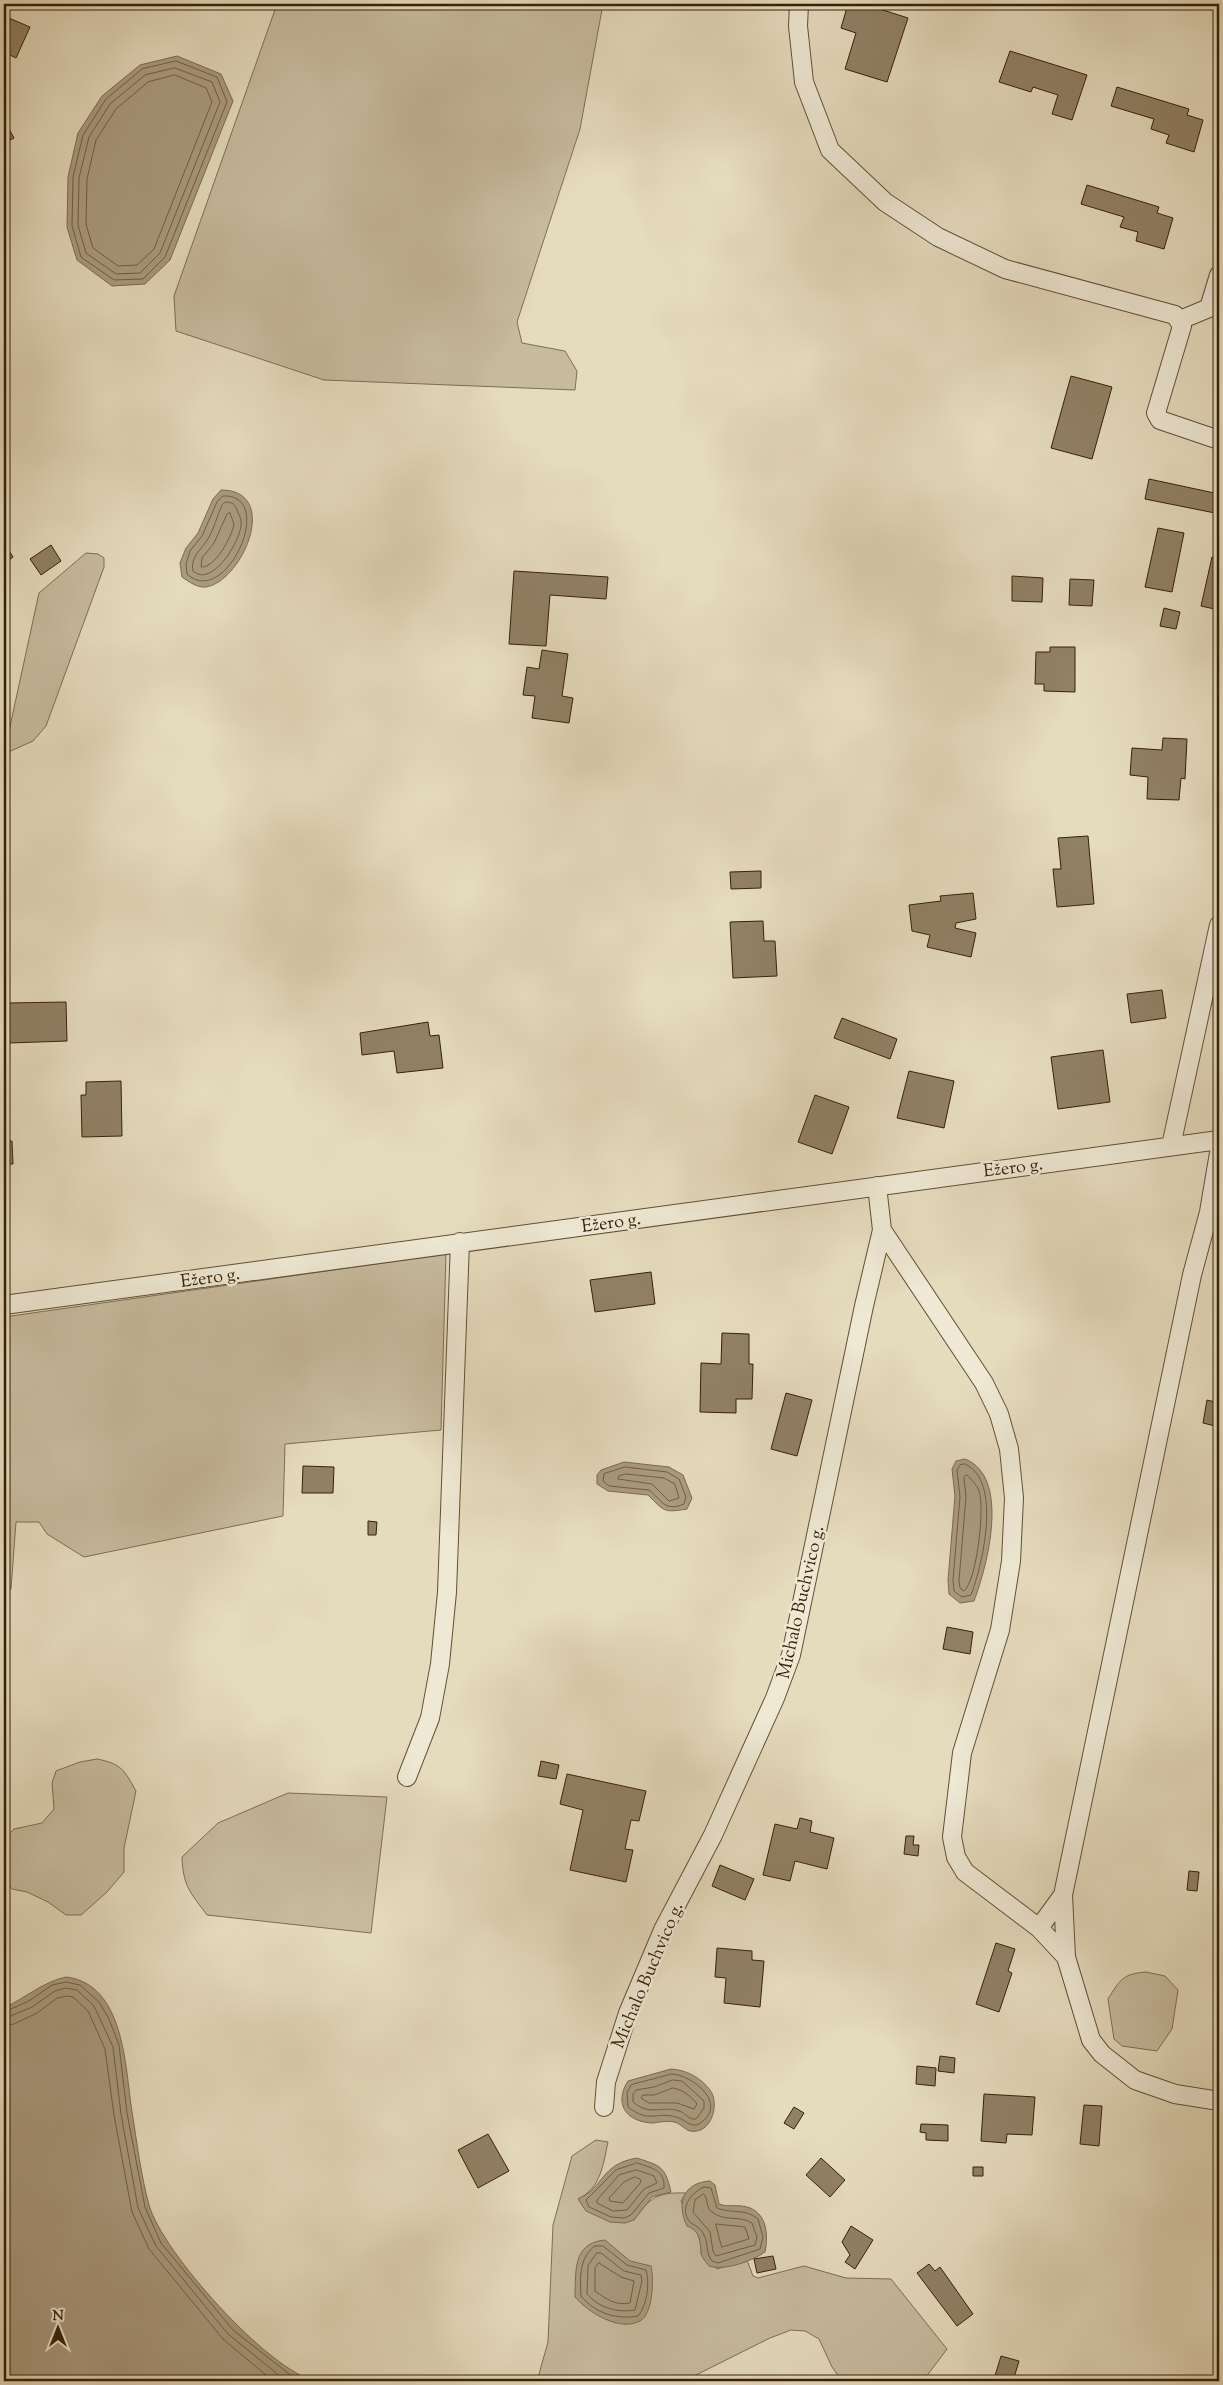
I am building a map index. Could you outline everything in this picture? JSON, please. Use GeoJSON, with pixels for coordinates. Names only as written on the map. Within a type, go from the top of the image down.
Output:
{"type":"FeatureCollection","features":[{"type":"Feature","properties":{"kind":"street"},"geometry":{"type":"LineString","coordinates":[[799,4],[798,26],[804,82],[830,150],[885,202],[938,237],[1005,269],[1175,315],[1180,320],[1182,326],[1156,412],[1160,420],[1219,440]]}},
{"type":"Feature","properties":{"kind":"street"},"geometry":{"type":"LineString","coordinates":[[1180,320],[1210,308],[1219,275]]}},
{"type":"Feature","properties":{"kind":"street"},"geometry":{"type":"LineString","coordinates":[[1171,1146],[1219,925]]}},
{"type":"Feature","properties":{"kind":"street","name":"Ežero g."},"geometry":{"type":"LineString","coordinates":[[4,1305],[1219,1140]]}},
{"type":"Feature","properties":{"kind":"street"},"geometry":{"type":"LineString","coordinates":[[1219,1153],[1209,1212],[1192,1275],[1063,1895],[1066,1957],[1091,2040],[1102,2054],[1135,2080],[1175,2094],[1219,2102]]}},
{"type":"Feature","properties":{"kind":"street","name":"Michalo Buchvico g."},"geometry":{"type":"LineString","coordinates":[[604,2107],[608,2073],[635,1997],[662,1930],[713,1835],[775,1698],[791,1655],[864,1306],[882,1230],[877,1186]]}},
{"type":"Feature","properties":{"kind":"street"},"geometry":{"type":"LineString","coordinates":[[882,1230],[984,1383],[999,1414],[1009,1449],[1014,1498],[1011,1561],[1000,1630],[962,1753],[952,1837],[956,1857],[965,1872],[1039,1928],[1066,1957]]}},
{"type":"Feature","properties":{"kind":"street"},"geometry":{"type":"LineString","coordinates":[[407,1777],[430,1718],[440,1664],[447,1592],[460,1242]]}},
{"type":"Feature","properties":{"kind":"street"},"geometry":{"type":"LineString","coordinates":[[1039,1928],[1063,1895]]}},
{"type":"Feature","properties":{"kind":"shaded area"},"geometry":{"type":"Polygon","coordinates":[[[277,4],[603,4],[580,129],[517,322],[522,343],[565,351],[577,371],[575,390],[324,380],[176,331],[174,296],[277,4]]]}},
{"type":"Feature","properties":{"kind":"shaded area"},"geometry":{"type":"Polygon","coordinates":[[[86,553],[98,554],[104,558],[104,567],[46,726],[33,741],[4,754],[39,593],[86,553]]]}},
{"type":"Feature","properties":{"kind":"shaded area"},"geometry":{"type":"Polygon","coordinates":[[[446,1254],[441,1430],[285,1444],[283,1516],[84,1557],[47,1534],[39,1522],[16,1522],[11,1589],[4,1593],[4,1317],[446,1254]]]}},
{"type":"Feature","properties":{"kind":"shaded area"},"geometry":{"type":"Polygon","coordinates":[[[97,1759],[112,1763],[121,1769],[136,1791],[124,1848],[124,1872],[107,1892],[81,1915],[66,1915],[48,1902],[27,1892],[12,1889],[5,1881],[4,1839],[14,1829],[42,1823],[54,1809],[52,1783],[56,1771],[80,1762],[97,1759]]]}},
{"type":"Feature","properties":{"kind":"shaded area"},"geometry":{"type":"Polygon","coordinates":[[[288,1793],[387,1797],[371,1933],[207,1915],[188,1888],[182,1857],[218,1823],[288,1793]]]}},
{"type":"Feature","properties":{"kind":"shaded area"},"geometry":{"type":"Polygon","coordinates":[[[1146,1972],[1165,1976],[1178,1990],[1172,2029],[1157,2051],[1122,2046],[1114,2039],[1108,1999],[1127,1976],[1146,1972]]]}},
{"type":"Feature","properties":{"kind":"shaded area"},"geometry":{"type":"Polygon","coordinates":[[[596,2140],[608,2142],[600,2175],[592,2189],[578,2199],[634,2220],[645,2206],[656,2197],[686,2193],[681,2201],[698,2234],[701,2254],[717,2269],[747,2260],[753,2276],[758,2278],[804,2266],[846,2278],[891,2279],[947,2349],[923,2381],[842,2381],[832,2367],[819,2339],[805,2331],[791,2330],[770,2338],[684,2381],[537,2381],[548,2342],[553,2225],[572,2156],[596,2140]]]}},
{"type":"Feature","properties":{"kind":"water"},"geometry":{"type":"Polygon","coordinates":[[[177,56],[221,74],[233,101],[170,260],[145,284],[112,286],[77,260],[67,227],[68,177],[78,133],[102,96],[140,65],[177,56]]]}},
{"type":"Feature","properties":{"kind":"water"},"geometry":{"type":"Polygon","coordinates":[[[221,490],[239,494],[249,504],[252,519],[250,536],[243,554],[232,569],[220,581],[206,587],[200,587],[182,577],[180,563],[186,548],[198,533],[213,499],[221,490]]]}},
{"type":"Feature","properties":{"kind":"water"},"geometry":{"type":"Polygon","coordinates":[[[965,1459],[979,1469],[988,1484],[992,1524],[985,1567],[974,1601],[960,1603],[949,1594],[948,1580],[955,1496],[952,1469],[956,1461],[965,1459]]]}},
{"type":"Feature","properties":{"kind":"water"},"geometry":{"type":"Polygon","coordinates":[[[624,1462],[669,1467],[683,1475],[692,1498],[687,1509],[664,1510],[648,1495],[608,1491],[597,1484],[597,1475],[601,1470],[624,1462]]]}},
{"type":"Feature","properties":{"kind":"water"},"geometry":{"type":"Polygon","coordinates":[[[66,1977],[85,1983],[100,1995],[111,2011],[124,2052],[144,2183],[149,2205],[158,2226],[195,2278],[245,2333],[295,2372],[315,2381],[4,2381],[4,2008],[42,1986],[66,1977]]]}},
{"type":"Feature","properties":{"kind":"water"},"geometry":{"type":"Polygon","coordinates":[[[671,2069],[682,2071],[702,2081],[713,2096],[714,2110],[712,2117],[704,2128],[698,2131],[690,2131],[674,2122],[642,2122],[634,2119],[624,2110],[622,2097],[628,2081],[671,2069]]]}},
{"type":"Feature","properties":{"kind":"water"},"geometry":{"type":"Polygon","coordinates":[[[637,2158],[661,2168],[667,2177],[671,2192],[652,2197],[634,2220],[625,2223],[610,2222],[586,2211],[578,2199],[587,2194],[616,2165],[637,2158]]]}},
{"type":"Feature","properties":{"kind":"water"},"geometry":{"type":"Polygon","coordinates":[[[710,2181],[715,2185],[719,2204],[750,2208],[761,2217],[766,2229],[765,2252],[746,2262],[730,2266],[709,2266],[705,2261],[701,2254],[699,2236],[695,2230],[687,2226],[682,2210],[682,2202],[688,2190],[693,2186],[710,2181]]]}},
{"type":"Feature","properties":{"kind":"water"},"geometry":{"type":"Polygon","coordinates":[[[605,2240],[630,2261],[651,2266],[652,2296],[648,2311],[640,2321],[632,2324],[623,2324],[604,2319],[588,2309],[575,2297],[576,2269],[581,2253],[594,2242],[605,2240]]]}},
{"type":"Feature","properties":{"kind":"building"},"geometry":{"type":"Polygon","coordinates":[[[848,4],[864,4],[908,18],[887,82],[845,69],[856,33],[841,28],[848,4]]]}},
{"type":"Feature","properties":{"kind":"building"},"geometry":{"type":"Polygon","coordinates":[[[4,16],[30,27],[16,58],[4,52],[4,16]]]}},
{"type":"Feature","properties":{"kind":"building"},"geometry":{"type":"Polygon","coordinates":[[[1010,51],[1087,75],[1072,120],[1052,114],[1058,95],[1033,87],[1031,92],[999,82],[1010,51]]]}},
{"type":"Feature","properties":{"kind":"building"},"geometry":{"type":"Polygon","coordinates":[[[1117,87],[1189,109],[1187,115],[1203,120],[1194,152],[1166,143],[1169,135],[1151,129],[1154,119],[1111,106],[1117,87]]]}},
{"type":"Feature","properties":{"kind":"building"},"geometry":{"type":"Polygon","coordinates":[[[4,120],[14,138],[4,143],[4,120]]]}},
{"type":"Feature","properties":{"kind":"building"},"geometry":{"type":"Polygon","coordinates":[[[1087,185],[1159,207],[1157,213],[1173,218],[1164,249],[1136,241],[1138,232],[1120,227],[1124,217],[1081,204],[1087,185]]]}},
{"type":"Feature","properties":{"kind":"building"},"geometry":{"type":"Polygon","coordinates":[[[1071,376],[1112,387],[1092,459],[1051,448],[1071,376]]]}},
{"type":"Feature","properties":{"kind":"building"},"geometry":{"type":"Polygon","coordinates":[[[1149,479],[1219,494],[1215,513],[1145,499],[1149,479]]]}},
{"type":"Feature","properties":{"kind":"building"},"geometry":{"type":"Polygon","coordinates":[[[1158,528],[1184,533],[1172,592],[1145,587],[1158,528]]]}},
{"type":"Feature","properties":{"kind":"building"},"geometry":{"type":"Polygon","coordinates":[[[4,543],[13,557],[4,564],[4,543]]]}},
{"type":"Feature","properties":{"kind":"building"},"geometry":{"type":"Polygon","coordinates":[[[51,545],[61,561],[41,575],[30,559],[51,545]]]}},
{"type":"Feature","properties":{"kind":"building"},"geometry":{"type":"Polygon","coordinates":[[[1212,557],[1219,558],[1219,610],[1201,606],[1212,557]]]}},
{"type":"Feature","properties":{"kind":"building"},"geometry":{"type":"Polygon","coordinates":[[[514,571],[608,577],[606,599],[550,595],[546,646],[509,644],[514,571]]]}},
{"type":"Feature","properties":{"kind":"building"},"geometry":{"type":"Polygon","coordinates":[[[1012,576],[1043,578],[1042,602],[1012,601],[1012,576]]]}},
{"type":"Feature","properties":{"kind":"building"},"geometry":{"type":"Polygon","coordinates":[[[1070,579],[1094,580],[1092,606],[1069,605],[1070,579]]]}},
{"type":"Feature","properties":{"kind":"building"},"geometry":{"type":"Polygon","coordinates":[[[1164,608],[1180,612],[1176,629],[1160,626],[1164,608]]]}},
{"type":"Feature","properties":{"kind":"building"},"geometry":{"type":"Polygon","coordinates":[[[1050,647],[1075,647],[1075,692],[1044,691],[1044,684],[1035,684],[1036,652],[1050,652],[1050,647]]]}},
{"type":"Feature","properties":{"kind":"building"},"geometry":{"type":"Polygon","coordinates":[[[542,650],[568,654],[562,696],[573,698],[569,723],[532,718],[535,696],[523,695],[527,667],[539,669],[542,650]]]}},
{"type":"Feature","properties":{"kind":"building"},"geometry":{"type":"Polygon","coordinates":[[[1163,738],[1187,739],[1185,779],[1181,778],[1179,800],[1147,799],[1148,777],[1130,775],[1132,748],[1162,750],[1163,738]]]}},
{"type":"Feature","properties":{"kind":"building"},"geometry":{"type":"Polygon","coordinates":[[[1088,836],[1094,904],[1057,907],[1053,869],[1061,869],[1058,838],[1088,836]]]}},
{"type":"Feature","properties":{"kind":"building"},"geometry":{"type":"Polygon","coordinates":[[[761,871],[761,888],[731,889],[730,872],[761,871]]]}},
{"type":"Feature","properties":{"kind":"building"},"geometry":{"type":"Polygon","coordinates":[[[973,893],[976,919],[956,923],[955,928],[976,933],[971,957],[927,947],[930,935],[912,931],[909,905],[941,901],[940,896],[973,893]]]}},
{"type":"Feature","properties":{"kind":"building"},"geometry":{"type":"Polygon","coordinates":[[[763,921],[764,941],[775,941],[777,976],[733,978],[730,922],[763,921]]]}},
{"type":"Feature","properties":{"kind":"building"},"geometry":{"type":"Polygon","coordinates":[[[1162,990],[1166,1018],[1131,1023],[1127,994],[1162,990]]]}},
{"type":"Feature","properties":{"kind":"building"},"geometry":{"type":"Polygon","coordinates":[[[66,1002],[67,1041],[9,1043],[8,1003],[66,1002]]]}},
{"type":"Feature","properties":{"kind":"building"},"geometry":{"type":"Polygon","coordinates":[[[842,1018],[897,1039],[890,1059],[834,1038],[842,1018]]]}},
{"type":"Feature","properties":{"kind":"building"},"geometry":{"type":"Polygon","coordinates":[[[428,1022],[430,1036],[439,1035],[443,1068],[397,1073],[394,1051],[362,1055],[360,1033],[428,1022]]]}},
{"type":"Feature","properties":{"kind":"building"},"geometry":{"type":"Polygon","coordinates":[[[1103,1050],[1110,1102],[1058,1109],[1051,1057],[1103,1050]]]}},
{"type":"Feature","properties":{"kind":"building"},"geometry":{"type":"Polygon","coordinates":[[[909,1071],[954,1081],[944,1128],[897,1118],[909,1071]]]}},
{"type":"Feature","properties":{"kind":"building"},"geometry":{"type":"Polygon","coordinates":[[[121,1081],[122,1136],[82,1137],[81,1095],[86,1095],[86,1082],[121,1081]]]}},
{"type":"Feature","properties":{"kind":"building"},"geometry":{"type":"Polygon","coordinates":[[[815,1095],[849,1107],[832,1154],[798,1142],[815,1095]]]}},
{"type":"Feature","properties":{"kind":"building"},"geometry":{"type":"Polygon","coordinates":[[[4,1141],[12,1141],[13,1164],[4,1164],[4,1141]]]}},
{"type":"Feature","properties":{"kind":"building"},"geometry":{"type":"Polygon","coordinates":[[[651,1272],[655,1304],[595,1312],[590,1280],[651,1272]]]}},
{"type":"Feature","properties":{"kind":"building"},"geometry":{"type":"Polygon","coordinates":[[[722,1333],[749,1334],[749,1364],[753,1364],[752,1399],[736,1399],[736,1413],[700,1412],[701,1363],[721,1364],[722,1333]]]}},
{"type":"Feature","properties":{"kind":"building"},"geometry":{"type":"Polygon","coordinates":[[[786,1393],[812,1400],[797,1456],[771,1449],[786,1393]]]}},
{"type":"Feature","properties":{"kind":"building"},"geometry":{"type":"Polygon","coordinates":[[[1207,1400],[1219,1403],[1219,1427],[1203,1423],[1207,1400]]]}},
{"type":"Feature","properties":{"kind":"building"},"geometry":{"type":"Polygon","coordinates":[[[303,1466],[334,1467],[333,1493],[302,1493],[303,1466]]]}},
{"type":"Feature","properties":{"kind":"building"},"geometry":{"type":"Polygon","coordinates":[[[368,1521],[377,1522],[376,1535],[368,1535],[368,1521]]]}},
{"type":"Feature","properties":{"kind":"building"},"geometry":{"type":"Polygon","coordinates":[[[947,1627],[973,1632],[970,1654],[943,1649],[947,1627]]]}},
{"type":"Feature","properties":{"kind":"building"},"geometry":{"type":"Polygon","coordinates":[[[541,1761],[559,1765],[556,1779],[538,1776],[541,1761]]]}},
{"type":"Feature","properties":{"kind":"building"},"geometry":{"type":"Polygon","coordinates":[[[567,1774],[646,1791],[639,1821],[631,1820],[625,1849],[633,1850],[626,1882],[570,1870],[583,1810],[560,1804],[567,1774]]]}},
{"type":"Feature","properties":{"kind":"building"},"geometry":{"type":"Polygon","coordinates":[[[800,1818],[812,1821],[810,1832],[834,1838],[827,1869],[795,1861],[790,1881],[763,1875],[775,1824],[797,1829],[800,1818]]]}},
{"type":"Feature","properties":{"kind":"building"},"geometry":{"type":"Polygon","coordinates":[[[906,1836],[914,1836],[913,1845],[919,1845],[918,1856],[904,1854],[906,1836]]]}},
{"type":"Feature","properties":{"kind":"building"},"geometry":{"type":"Polygon","coordinates":[[[720,1865],[754,1879],[745,1900],[712,1886],[720,1865]]]}},
{"type":"Feature","properties":{"kind":"building"},"geometry":{"type":"Polygon","coordinates":[[[1189,1871],[1199,1872],[1197,1891],[1187,1890],[1189,1871]]]}},
{"type":"Feature","properties":{"kind":"building"},"geometry":{"type":"Polygon","coordinates":[[[996,1943],[1015,1949],[1008,1971],[1012,1973],[999,2012],[976,2004],[996,1943]]]}},
{"type":"Feature","properties":{"kind":"building"},"geometry":{"type":"Polygon","coordinates":[[[717,1948],[752,1951],[752,1960],[764,1961],[760,2007],[724,2003],[726,1978],[715,1977],[717,1948]]]}},
{"type":"Feature","properties":{"kind":"building"},"geometry":{"type":"Polygon","coordinates":[[[940,2056],[955,2058],[954,2073],[938,2071],[940,2056]]]}},
{"type":"Feature","properties":{"kind":"building"},"geometry":{"type":"Polygon","coordinates":[[[917,2066],[936,2068],[935,2086],[916,2084],[917,2066]]]}},
{"type":"Feature","properties":{"kind":"building"},"geometry":{"type":"Polygon","coordinates":[[[984,2094],[1035,2097],[1032,2135],[1007,2134],[1006,2143],[981,2141],[984,2094]]]}},
{"type":"Feature","properties":{"kind":"building"},"geometry":{"type":"Polygon","coordinates":[[[1084,2105],[1102,2106],[1099,2146],[1080,2144],[1084,2105]]]}},
{"type":"Feature","properties":{"kind":"building"},"geometry":{"type":"Polygon","coordinates":[[[794,2107],[804,2113],[794,2129],[784,2123],[794,2107]]]}},
{"type":"Feature","properties":{"kind":"building"},"geometry":{"type":"Polygon","coordinates":[[[921,2124],[948,2125],[948,2141],[926,2140],[926,2133],[920,2132],[921,2124]]]}},
{"type":"Feature","properties":{"kind":"building"},"geometry":{"type":"Polygon","coordinates":[[[488,2134],[509,2171],[478,2188],[458,2150],[488,2134]]]}},
{"type":"Feature","properties":{"kind":"building"},"geometry":{"type":"Polygon","coordinates":[[[821,2158],[845,2180],[830,2197],[806,2175],[821,2158]]]}},
{"type":"Feature","properties":{"kind":"building"},"geometry":{"type":"Polygon","coordinates":[[[973,2167],[983,2167],[983,2176],[973,2176],[973,2167]]]}},
{"type":"Feature","properties":{"kind":"building"},"geometry":{"type":"Polygon","coordinates":[[[851,2226],[873,2240],[855,2269],[845,2262],[850,2255],[842,2242],[851,2226]]]}},
{"type":"Feature","properties":{"kind":"building"},"geometry":{"type":"Polygon","coordinates":[[[773,2256],[776,2269],[757,2273],[754,2259],[773,2256]]]}},
{"type":"Feature","properties":{"kind":"building"},"geometry":{"type":"Polygon","coordinates":[[[929,2264],[935,2271],[940,2267],[973,2314],[957,2326],[917,2273],[929,2264]]]}},
{"type":"Feature","properties":{"kind":"building"},"geometry":{"type":"Polygon","coordinates":[[[1001,2356],[1019,2361],[1013,2381],[994,2379],[1001,2356]]]}}]}
